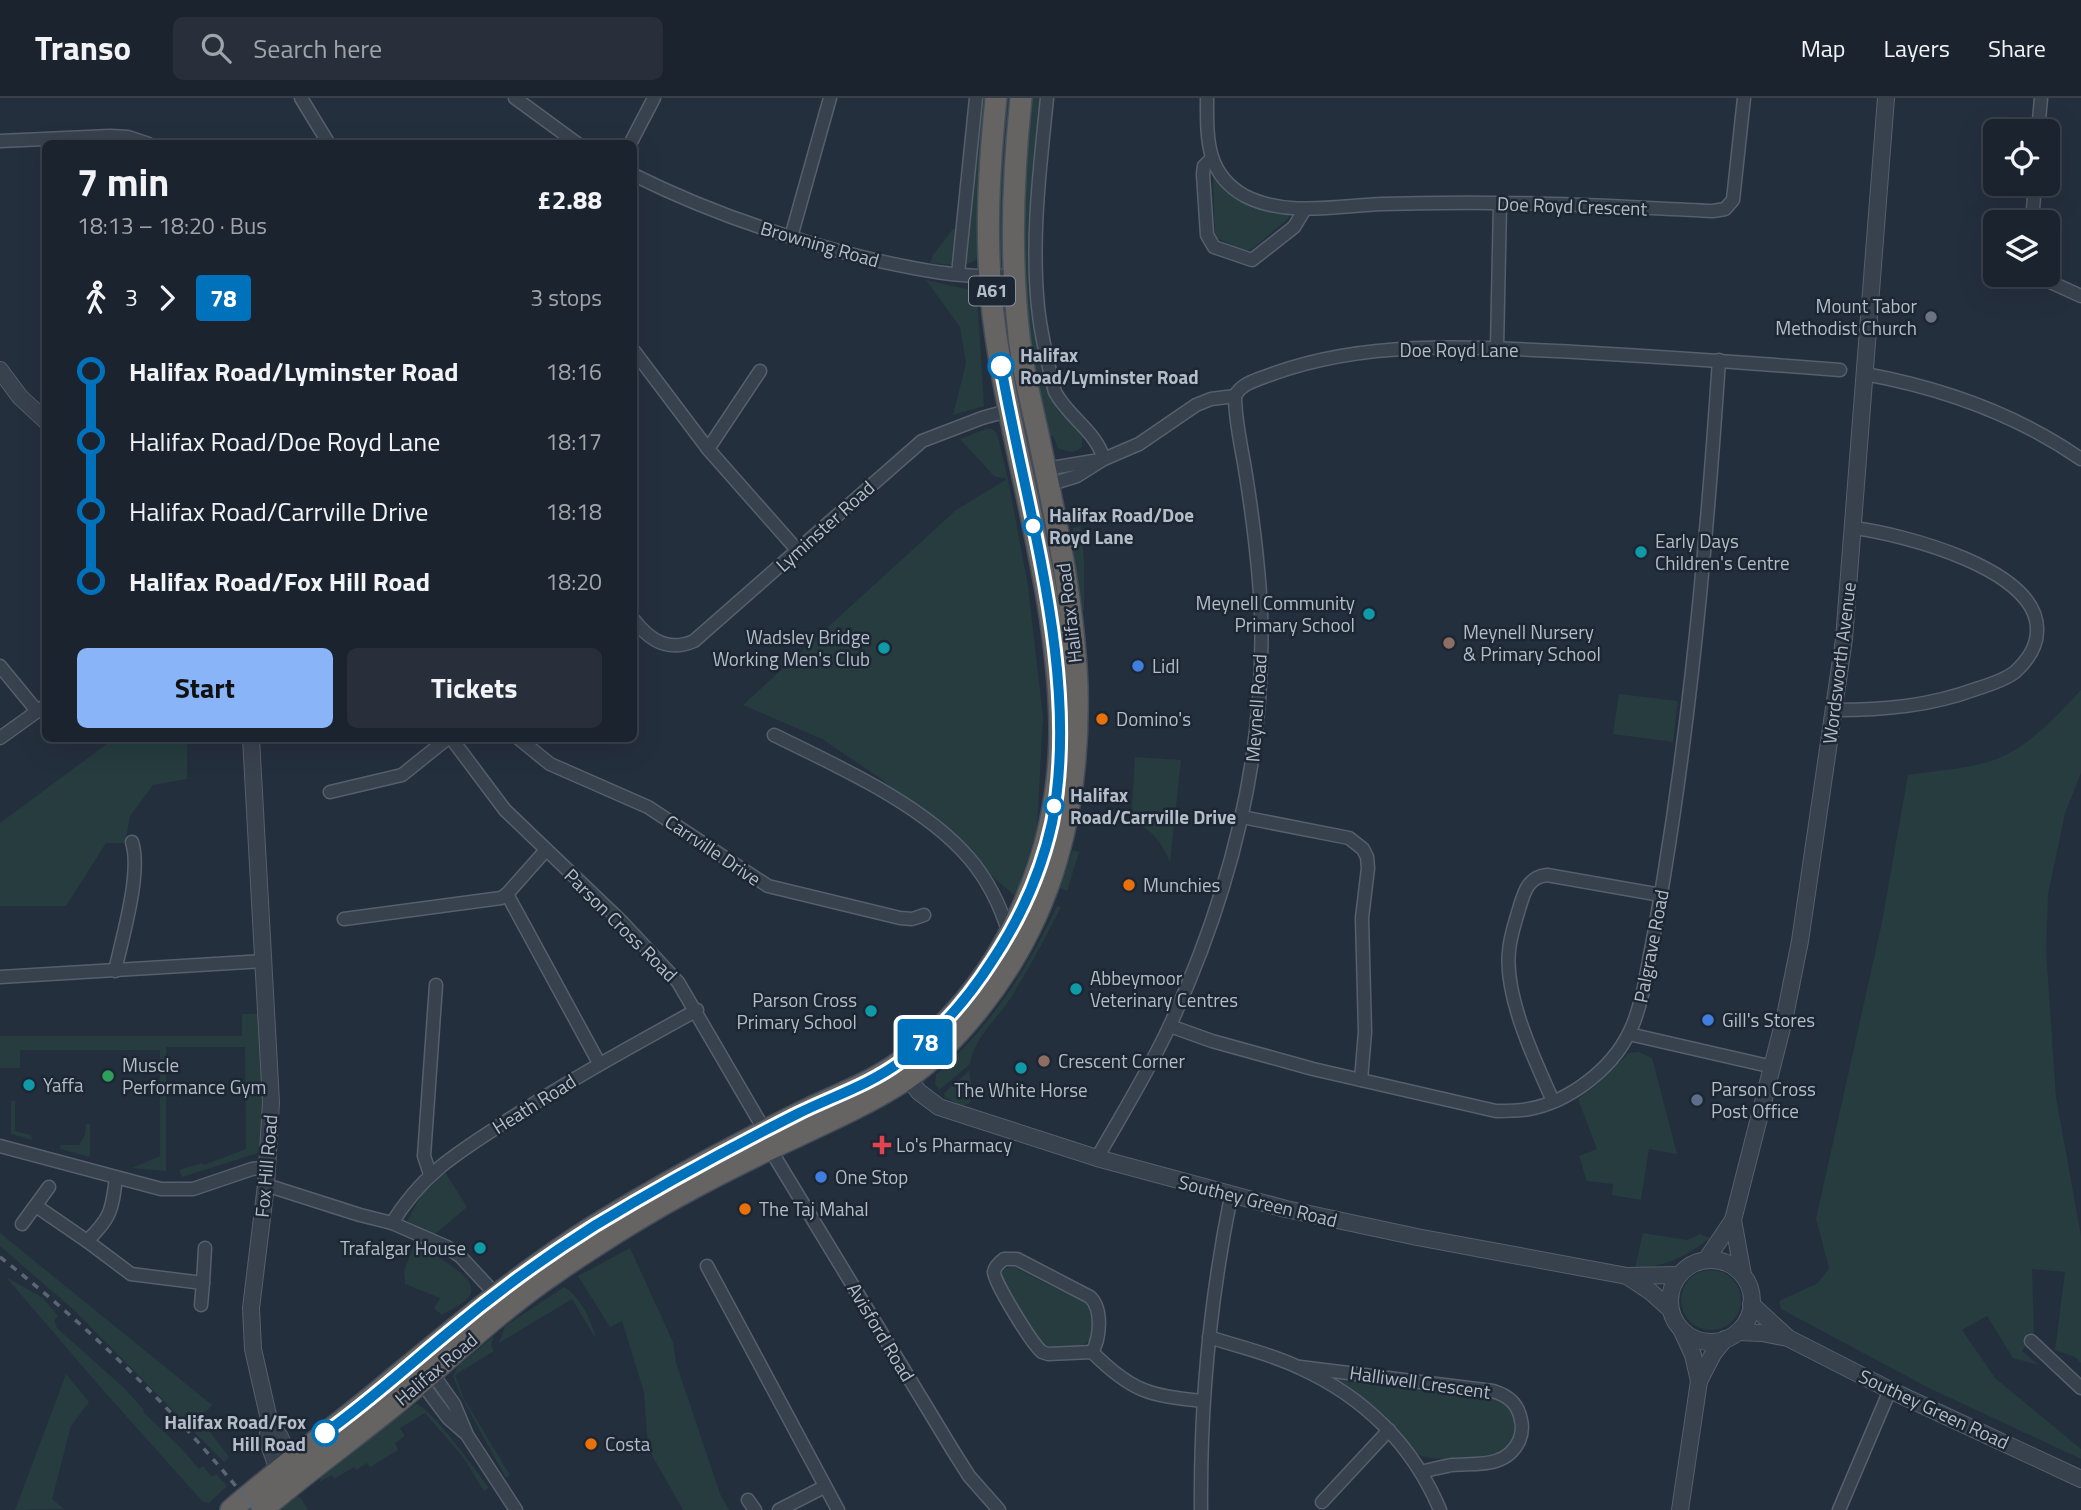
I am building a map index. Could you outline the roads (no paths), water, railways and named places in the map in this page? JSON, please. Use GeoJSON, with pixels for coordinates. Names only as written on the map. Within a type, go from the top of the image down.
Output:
{"type":"FeatureCollection","features":[{"type":"Feature","properties":{"kind":"highway","name":"Halifax Road"},"geometry":{"type":"LineString","coordinates":[[902,1071],[955,1012],[1009,934],[1027,898],[1052,823],[1058,770],[1060,724],[1049,612],[995,333],[990,277],[989,191],[996,98]]}},
{"type":"Feature","properties":{"kind":"highway","name":"Halifax Road"},"geometry":{"type":"LineString","coordinates":[[289,1470],[422,1372],[501,1301],[594,1226],[767,1140],[853,1088],[902,1071],[939,1052],[967,1024],[1016,956],[1046,893],[1066,825],[1075,772],[1077,684],[1072,618],[1018,329],[1013,198],[1021,98]]}},
{"type":"Feature","properties":{"kind":"highway"},"geometry":{"type":"LineString","coordinates":[[1024,482],[1035,473],[1047,477]]}},
{"type":"Feature","properties":{"kind":"highway","name":"A61"},"geometry":{"type":"LineString","coordinates":[[231,1510],[289,1470]]}},
{"type":"Feature","properties":{"kind":"highway","name":"A61"},"geometry":{"type":"LineString","coordinates":[[262,1510],[289,1470]]}},
{"type":"Feature","properties":{"kind":"street"},"geometry":{"type":"LineString","coordinates":[[301,98],[327,140]]}},
{"type":"Feature","properties":{"kind":"street"},"geometry":{"type":"LineString","coordinates":[[516,98],[573,140]]}},
{"type":"Feature","properties":{"kind":"street"},"geometry":{"type":"LineString","coordinates":[[632,140],[654,98]]}},
{"type":"Feature","properties":{"kind":"street"},"geometry":{"type":"LineString","coordinates":[[791,237],[830,98]]}},
{"type":"Feature","properties":{"kind":"street"},"geometry":{"type":"LineString","coordinates":[[958,274],[976,98]]}},
{"type":"Feature","properties":{"kind":"street"},"geometry":{"type":"LineString","coordinates":[[1047,98],[1036,214],[1038,309],[1055,392],[1060,402],[1098,442],[1104,459]]}},
{"type":"Feature","properties":{"kind":"street"},"geometry":{"type":"LineString","coordinates":[[1208,98],[1207,125],[1211,159],[1204,166],[1203,174],[1207,235],[1214,247],[1252,260],[1294,227],[1305,209]]}},
{"type":"Feature","properties":{"kind":"street","name":"Doe Royd Crescent"},"geometry":{"type":"LineString","coordinates":[[1211,159],[1229,184],[1243,195],[1268,204],[1305,209],[1386,204],[1500,203],[1713,211],[1725,209],[1733,200],[1744,98]]}},
{"type":"Feature","properties":{"kind":"street","name":"Wordsworth Avenue"},"geometry":{"type":"LineString","coordinates":[[1706,1260],[1733,1220],[1773,1067],[1800,942],[1835,710],[1854,528],[1886,98]]}},
{"type":"Feature","properties":{"kind":"street"},"geometry":{"type":"LineString","coordinates":[[2039,119],[2041,98]]}},
{"type":"Feature","properties":{"kind":"street"},"geometry":{"type":"LineString","coordinates":[[0,141],[110,136],[137,140]]}},
{"type":"Feature","properties":{"kind":"street","name":"Browning Road"},"geometry":{"type":"LineString","coordinates":[[637,176],[702,207],[791,237],[887,263],[958,274],[990,277],[1015,275]]}},
{"type":"Feature","properties":{"kind":"street"},"geometry":{"type":"LineString","coordinates":[[1497,348],[1500,203]]}},
{"type":"Feature","properties":{"kind":"street"},"geometry":{"type":"LineString","coordinates":[[2060,286],[2081,296]]}},
{"type":"Feature","properties":{"kind":"street","name":"Doe Royd Lane"},"geometry":{"type":"LineString","coordinates":[[1047,477],[1104,459],[1139,444],[1196,405],[1210,399],[1235,396],[1238,389],[1248,383],[1283,370],[1357,354],[1420,348],[1497,348],[1719,360],[1840,370]]}},
{"type":"Feature","properties":{"kind":"street"},"geometry":{"type":"LineString","coordinates":[[637,355],[708,449],[798,551]]}},
{"type":"Feature","properties":{"kind":"street","name":"Palgrave Road"},"geometry":{"type":"LineString","coordinates":[[1170,1026],[1244,1051],[1496,1111],[1527,1109],[1553,1101],[1591,1079],[1614,1055],[1629,1034],[1644,987],[1675,809],[1700,607],[1719,360]]}},
{"type":"Feature","properties":{"kind":"street"},"geometry":{"type":"LineString","coordinates":[[708,449],[760,370]]}},
{"type":"Feature","properties":{"kind":"street"},"geometry":{"type":"LineString","coordinates":[[1866,374],[1916,384],[1965,399],[2040,434],[2081,459]]}},
{"type":"Feature","properties":{"kind":"street"},"geometry":{"type":"LineString","coordinates":[[2,380],[42,417]]}},
{"type":"Feature","properties":{"kind":"street","name":"Meynell Road"},"geometry":{"type":"LineString","coordinates":[[1097,1158],[1170,1026],[1213,920],[1249,782],[1258,705],[1261,613],[1253,518],[1235,396]]}},
{"type":"Feature","properties":{"kind":"street","name":"Lyminster Road"},"geometry":{"type":"LineString","coordinates":[[637,624],[655,641],[675,646],[686,645],[704,633],[922,440],[963,424],[1032,405]]}},
{"type":"Feature","properties":{"kind":"street"},"geometry":{"type":"LineString","coordinates":[[1835,710],[1909,707],[1960,695],[2012,674],[2025,662],[2036,641],[2038,628],[2035,612],[2029,601],[2018,589],[1999,578],[1940,549],[1880,531],[1854,528]]}},
{"type":"Feature","properties":{"kind":"street"},"geometry":{"type":"LineString","coordinates":[[0,666],[41,708],[0,738]]}},
{"type":"Feature","properties":{"kind":"street"},"geometry":{"type":"LineString","coordinates":[[774,735],[875,786],[942,833],[969,858],[995,898],[1009,934]]}},
{"type":"Feature","properties":{"kind":"street","name":"Fox Hill Road"},"geometry":{"type":"LineString","coordinates":[[251,742],[271,1102],[268,1167],[252,1298],[251,1331],[270,1424],[280,1437],[289,1470]]}},
{"type":"Feature","properties":{"kind":"street"},"geometry":{"type":"LineString","coordinates":[[330,792],[402,775],[444,742]]}},
{"type":"Feature","properties":{"kind":"street","name":"Parson Cross Road"},"geometry":{"type":"LineString","coordinates":[[452,742],[505,810],[657,956],[678,982],[767,1140]]}},
{"type":"Feature","properties":{"kind":"street","name":"Carrville Drive"},"geometry":{"type":"LineString","coordinates":[[523,742],[550,764],[648,807],[768,886],[900,918],[912,919],[924,915]]}},
{"type":"Feature","properties":{"kind":"street"},"geometry":{"type":"LineString","coordinates":[[1242,817],[1349,838],[1358,844],[1367,857],[1361,942],[1365,1032],[1361,1080]]}},
{"type":"Feature","properties":{"kind":"street"},"geometry":{"type":"LineString","coordinates":[[115,971],[133,875],[132,842]]}},
{"type":"Feature","properties":{"kind":"street"},"geometry":{"type":"LineString","coordinates":[[344,919],[492,900],[507,894],[546,850]]}},
{"type":"Feature","properties":{"kind":"street"},"geometry":{"type":"LineString","coordinates":[[1553,1101],[1531,1055],[1509,970],[1508,952],[1524,890],[1538,876],[1547,875],[1661,895]]}},
{"type":"Feature","properties":{"kind":"street"},"geometry":{"type":"LineString","coordinates":[[507,894],[599,1063]]}},
{"type":"Feature","properties":{"kind":"street"},"geometry":{"type":"LineString","coordinates":[[995,898],[1015,902],[1027,898]]}},
{"type":"Feature","properties":{"kind":"street"},"geometry":{"type":"LineString","coordinates":[[0,977],[264,961]]}},
{"type":"Feature","properties":{"kind":"street"},"geometry":{"type":"LineString","coordinates":[[430,1174],[424,1156],[436,985]]}},
{"type":"Feature","properties":{"kind":"street","name":"Heath Road"},"geometry":{"type":"LineString","coordinates":[[392,1223],[430,1174],[549,1092],[696,1010]]}},
{"type":"Feature","properties":{"kind":"street"},"geometry":{"type":"LineString","coordinates":[[1629,1034],[1773,1067]]}},
{"type":"Feature","properties":{"kind":"street","name":"Southey Green Road"},"geometry":{"type":"LineString","coordinates":[[902,1071],[939,1107],[1097,1158],[1231,1196],[1417,1237],[1627,1276],[1679,1275]]}},
{"type":"Feature","properties":{"kind":"street","name":"Avisford Road"},"geometry":{"type":"LineString","coordinates":[[767,1140],[952,1449],[969,1476],[999,1510]]}},
{"type":"Feature","properties":{"kind":"street"},"geometry":{"type":"LineString","coordinates":[[0,1146],[161,1189],[193,1189],[252,1169],[268,1167]]}},
{"type":"Feature","properties":{"kind":"street"},"geometry":{"type":"LineString","coordinates":[[87,1241],[101,1228],[110,1213],[116,1178]]}},
{"type":"Feature","properties":{"kind":"street"},"geometry":{"type":"LineString","coordinates":[[266,1185],[392,1223],[447,1247],[460,1255],[501,1301]]}},
{"type":"Feature","properties":{"kind":"street"},"geometry":{"type":"LineString","coordinates":[[22,1224],[49,1187]]}},
{"type":"Feature","properties":{"kind":"street"},"geometry":{"type":"LineString","coordinates":[[1201,1510],[1203,1401],[1209,1337],[1220,1248],[1231,1196]]}},
{"type":"Feature","properties":{"kind":"street"},"geometry":{"type":"LineString","coordinates":[[36,1206],[131,1274],[203,1283]]}},
{"type":"Feature","properties":{"kind":"street","name":"Wordsworth Avenue"},"geometry":{"type":"LineString","coordinates":[[1733,1220],[1743,1275]]}},
{"type":"Feature","properties":{"kind":"street"},"geometry":{"type":"LineString","coordinates":[[201,1306],[205,1248]]}},
{"type":"Feature","properties":{"kind":"street"},"geometry":{"type":"LineString","coordinates":[[1092,1352],[1098,1339],[1098,1309],[1090,1297],[1017,1259],[1004,1259],[996,1266],[994,1272],[997,1280],[1037,1347],[1048,1354],[1092,1352],[1118,1378],[1133,1386],[1170,1398],[1203,1401]]}},
{"type":"Feature","properties":{"kind":"street"},"geometry":{"type":"LineString","coordinates":[[1680,1510],[1699,1381],[1713,1354],[1745,1324],[1751,1304],[1751,1294],[1743,1275],[1720,1261],[1706,1260],[1688,1266],[1672,1286],[1670,1309],[1693,1355],[1699,1381]]}},
{"type":"Feature","properties":{"kind":"street"},"geometry":{"type":"LineString","coordinates":[[707,1266],[838,1510]]}},
{"type":"Feature","properties":{"kind":"street","name":"Southey Green Road"},"geometry":{"type":"LineString","coordinates":[[1627,1276],[1670,1309]]}},
{"type":"Feature","properties":{"kind":"street","name":"Southey Green Road"},"geometry":{"type":"LineString","coordinates":[[1751,1304],[1788,1338],[1890,1390],[2081,1479]]}},
{"type":"Feature","properties":{"kind":"street"},"geometry":{"type":"LineString","coordinates":[[1682,1331],[1702,1341],[1731,1336]]}},
{"type":"Feature","properties":{"kind":"street","name":"Southey Green Road"},"geometry":{"type":"LineString","coordinates":[[1731,1336],[1762,1333],[1788,1338]]}},
{"type":"Feature","properties":{"kind":"street","name":"Halliwell Crescent"},"geometry":{"type":"LineString","coordinates":[[1209,1337],[1300,1367],[1343,1391],[1371,1411],[1421,1472],[1440,1510]]}},
{"type":"Feature","properties":{"kind":"street"},"geometry":{"type":"LineString","coordinates":[[2031,1341],[2081,1388]]}},
{"type":"Feature","properties":{"kind":"street","name":"Halliwell Crescent"},"geometry":{"type":"LineString","coordinates":[[1300,1367],[1493,1391],[1504,1394],[1514,1402],[1523,1426],[1516,1447],[1508,1456],[1497,1462],[1452,1465],[1421,1472]]}},
{"type":"Feature","properties":{"kind":"street"},"geometry":{"type":"LineString","coordinates":[[422,1372],[454,1404],[467,1435],[516,1510]]}},
{"type":"Feature","properties":{"kind":"street"},"geometry":{"type":"LineString","coordinates":[[1839,1510],[1890,1390]]}},
{"type":"Feature","properties":{"kind":"street"},"geometry":{"type":"LineString","coordinates":[[1322,1502],[1389,1430]]}},
{"type":"Feature","properties":{"kind":"street"},"geometry":{"type":"LineString","coordinates":[[779,1510],[824,1486]]}},
{"type":"Feature","properties":{"kind":"railway"},"geometry":{"type":"LineString","coordinates":[[0,1257],[69,1314],[135,1376],[198,1442],[255,1510]]}},
{"type":"Feature","properties":{"kind":"place","name":"Mount Tabor Methodist Church"},"geometry":{"type":"Point","coordinates":[1931,317]}},
{"type":"Feature","properties":{"kind":"place","name":"Halifax Road/Lyminster Road"},"geometry":{"type":"Point","coordinates":[1001,366]}},
{"type":"Feature","properties":{"kind":"place","name":"Halifax Road/Doe Royd Lane"},"geometry":{"type":"Point","coordinates":[1033,526]}},
{"type":"Feature","properties":{"kind":"place","name":"Early Days Children's Centre"},"geometry":{"type":"Point","coordinates":[1641,552]}},
{"type":"Feature","properties":{"kind":"place","name":"Meynell Community Primary School"},"geometry":{"type":"Point","coordinates":[1369,614]}},
{"type":"Feature","properties":{"kind":"place","name":"Meynell Nursery & Primary School"},"geometry":{"type":"Point","coordinates":[1449,643]}},
{"type":"Feature","properties":{"kind":"place","name":"Wadsley Bridge Working Men's Club"},"geometry":{"type":"Point","coordinates":[884,648]}},
{"type":"Feature","properties":{"kind":"place","name":"Lidl"},"geometry":{"type":"Point","coordinates":[1138,666]}},
{"type":"Feature","properties":{"kind":"place","name":"Domino's"},"geometry":{"type":"Point","coordinates":[1102,719]}},
{"type":"Feature","properties":{"kind":"place","name":"Halifax Road/Carrville Drive"},"geometry":{"type":"Point","coordinates":[1054,806]}},
{"type":"Feature","properties":{"kind":"place","name":"Munchies"},"geometry":{"type":"Point","coordinates":[1129,885]}},
{"type":"Feature","properties":{"kind":"place","name":"Abbeymoor Veterinary Centres"},"geometry":{"type":"Point","coordinates":[1076,989]}},
{"type":"Feature","properties":{"kind":"place","name":"Parson Cross Primary School"},"geometry":{"type":"Point","coordinates":[871,1011]}},
{"type":"Feature","properties":{"kind":"place","name":"Gill's Stores"},"geometry":{"type":"Point","coordinates":[1708,1020]}},
{"type":"Feature","properties":{"kind":"place","name":"Crescent Corner"},"geometry":{"type":"Point","coordinates":[1044,1061]}},
{"type":"Feature","properties":{"kind":"place","name":"The White Horse"},"geometry":{"type":"Point","coordinates":[1021,1068]}},
{"type":"Feature","properties":{"kind":"place","name":"Muscle Performance Gym"},"geometry":{"type":"Point","coordinates":[108,1076]}},
{"type":"Feature","properties":{"kind":"place","name":"Yaffa"},"geometry":{"type":"Point","coordinates":[29,1085]}},
{"type":"Feature","properties":{"kind":"place","name":"Parson Cross Post Office"},"geometry":{"type":"Point","coordinates":[1697,1100]}},
{"type":"Feature","properties":{"kind":"place","name":"Lo's Pharmacy"},"geometry":{"type":"Point","coordinates":[882,1145]}},
{"type":"Feature","properties":{"kind":"place","name":"One Stop"},"geometry":{"type":"Point","coordinates":[821,1177]}},
{"type":"Feature","properties":{"kind":"place","name":"The Taj Mahal"},"geometry":{"type":"Point","coordinates":[745,1209]}},
{"type":"Feature","properties":{"kind":"place","name":"Trafalgar House"},"geometry":{"type":"Point","coordinates":[480,1248]}},
{"type":"Feature","properties":{"kind":"place","name":"Halifax Road/Fox Hill Road"},"geometry":{"type":"Point","coordinates":[325,1433]}},
{"type":"Feature","properties":{"kind":"place","name":"Costa"},"geometry":{"type":"Point","coordinates":[591,1444]}}]}
